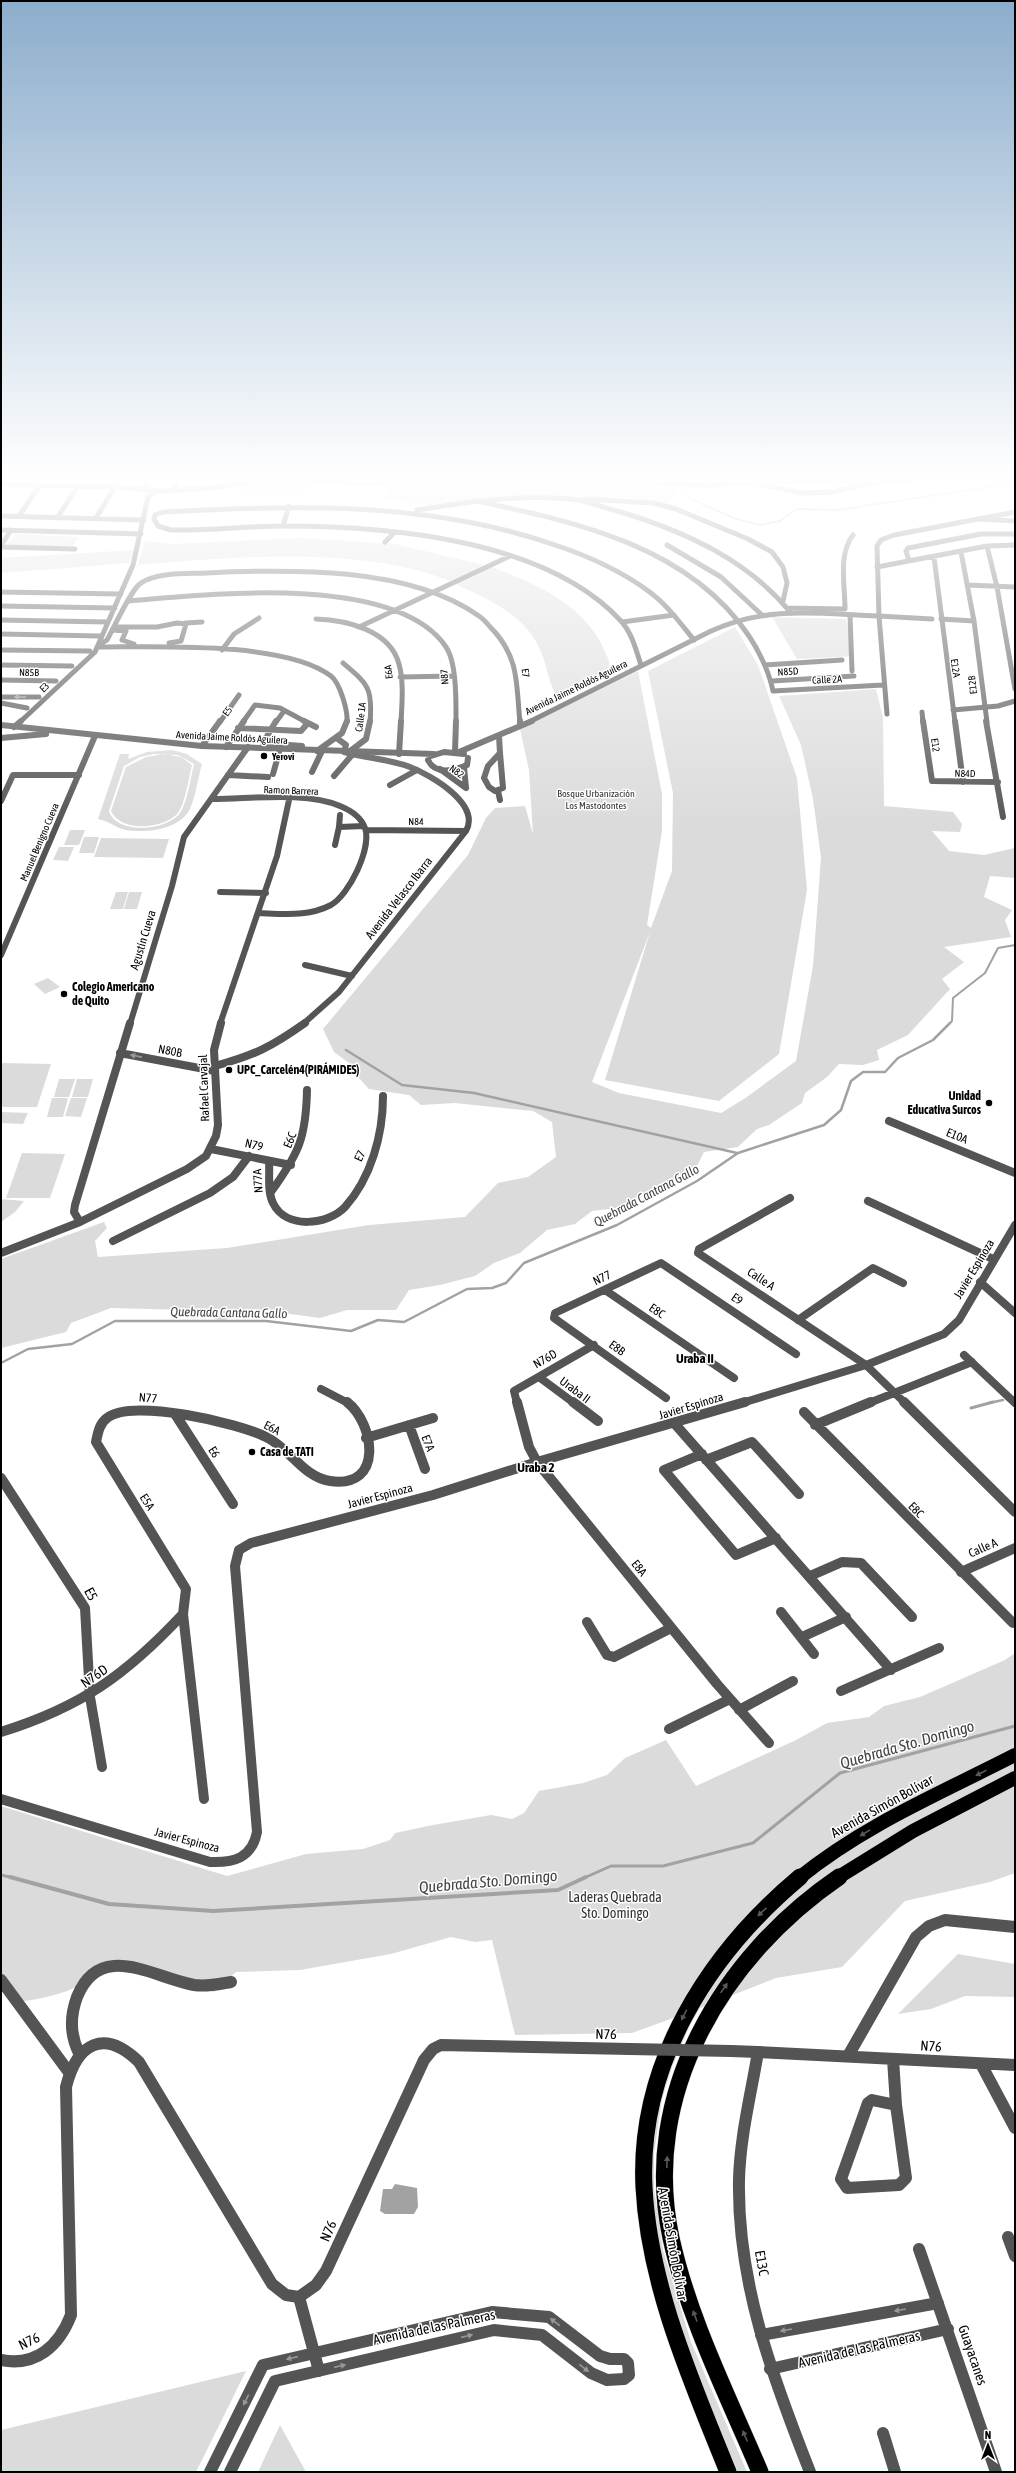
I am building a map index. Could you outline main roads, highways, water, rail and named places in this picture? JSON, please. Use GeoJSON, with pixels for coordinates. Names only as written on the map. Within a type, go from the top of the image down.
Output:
{"type":"FeatureCollection","features":[{"type":"Feature","properties":{"kind":"highway","name":"Avenida Simón Bolívar"},"geometry":{"type":"LineString","coordinates":[[728,2472],[669,2315],[659,2276],[644,2185],[644,2151],[652,2095],[674,2034],[707,1974],[758,1916],[800,1878],[837,1849],[873,1828],[1015,1755]]}},
{"type":"Feature","properties":{"kind":"highway","name":"Avenida Simón Bolívar"},"geometry":{"type":"LineString","coordinates":[[760,2472],[695,2317],[671,2236],[666,2184],[669,2117],[675,2091],[695,2038],[708,2013],[724,1988],[772,1929],[793,1910],[868,1857],[906,1834],[1015,1778]]}},
{"type":"Feature","properties":{"kind":"waterway","name":"Quebrada Cantana Gallo"},"geometry":{"type":"LineString","coordinates":[[1,1363],[28,1349],[72,1344],[115,1321],[266,1321],[351,1331],[378,1320],[404,1322],[467,1289],[492,1288],[506,1283],[524,1263],[617,1225],[697,1181],[738,1153],[824,1125],[841,1110],[851,1081],[863,1072],[885,1072],[898,1058],[933,1040],[952,1021],[953,998],[985,973],[998,948],[1015,945]]}},
{"type":"Feature","properties":{"kind":"waterway"},"geometry":{"type":"LineString","coordinates":[[346,1050],[402,1085],[474,1093],[737,1153]]}},
{"type":"Feature","properties":{"kind":"waterway"},"geometry":{"type":"LineString","coordinates":[[991,1403],[1003,1400]]}},
{"type":"Feature","properties":{"kind":"waterway"},"geometry":{"type":"LineString","coordinates":[[971,1408],[991,1403]]}},
{"type":"Feature","properties":{"kind":"waterway","name":"Quebrada Sto. Domingo"},"geometry":{"type":"LineString","coordinates":[[584,1878],[611,1866],[663,1866],[753,1843],[840,1773],[1015,1726]]}},
{"type":"Feature","properties":{"kind":"waterway","name":"Quebrada Sto. Domingo"},"geometry":{"type":"LineString","coordinates":[[1,1875],[12,1878]]}},
{"type":"Feature","properties":{"kind":"waterway","name":"Quebrada Sto. Domingo"},"geometry":{"type":"LineString","coordinates":[[12,1878],[109,1904],[213,1911],[558,1890],[586,1877]]}},
{"type":"Feature","properties":{"kind":"place","name":"Yerovi"},"geometry":{"type":"Point","coordinates":[264,756]}},
{"type":"Feature","properties":{"kind":"place","name":"Colegio Americano de Quito"},"geometry":{"type":"Point","coordinates":[64,994]}},
{"type":"Feature","properties":{"kind":"place","name":"UPC_Carcelén4(PIRÁMIDES)"},"geometry":{"type":"Point","coordinates":[229,1070]}},
{"type":"Feature","properties":{"kind":"place","name":"Unidad Educativa Surcos"},"geometry":{"type":"Point","coordinates":[989,1103]}},
{"type":"Feature","properties":{"kind":"place","name":"Casa de TATI"},"geometry":{"type":"Point","coordinates":[252,1452]}},
{"type":"Feature","properties":{"kind":"district","name":"Uraba II"},"geometry":{"type":"Point","coordinates":[695,1358]}},
{"type":"Feature","properties":{"kind":"district","name":"Uraba 2"},"geometry":{"type":"Point","coordinates":[536,1467]}},
{"type":"Feature","properties":{"kind":"park label","name":"Bosque Urbanización Los Mastodontes"},"geometry":{"type":"Point","coordinates":[596,798]}},
{"type":"Feature","properties":{"kind":"park label","name":"Laderas Quebrada Sto. Domingo"},"geometry":{"type":"Point","coordinates":[615,1906]}}]}
